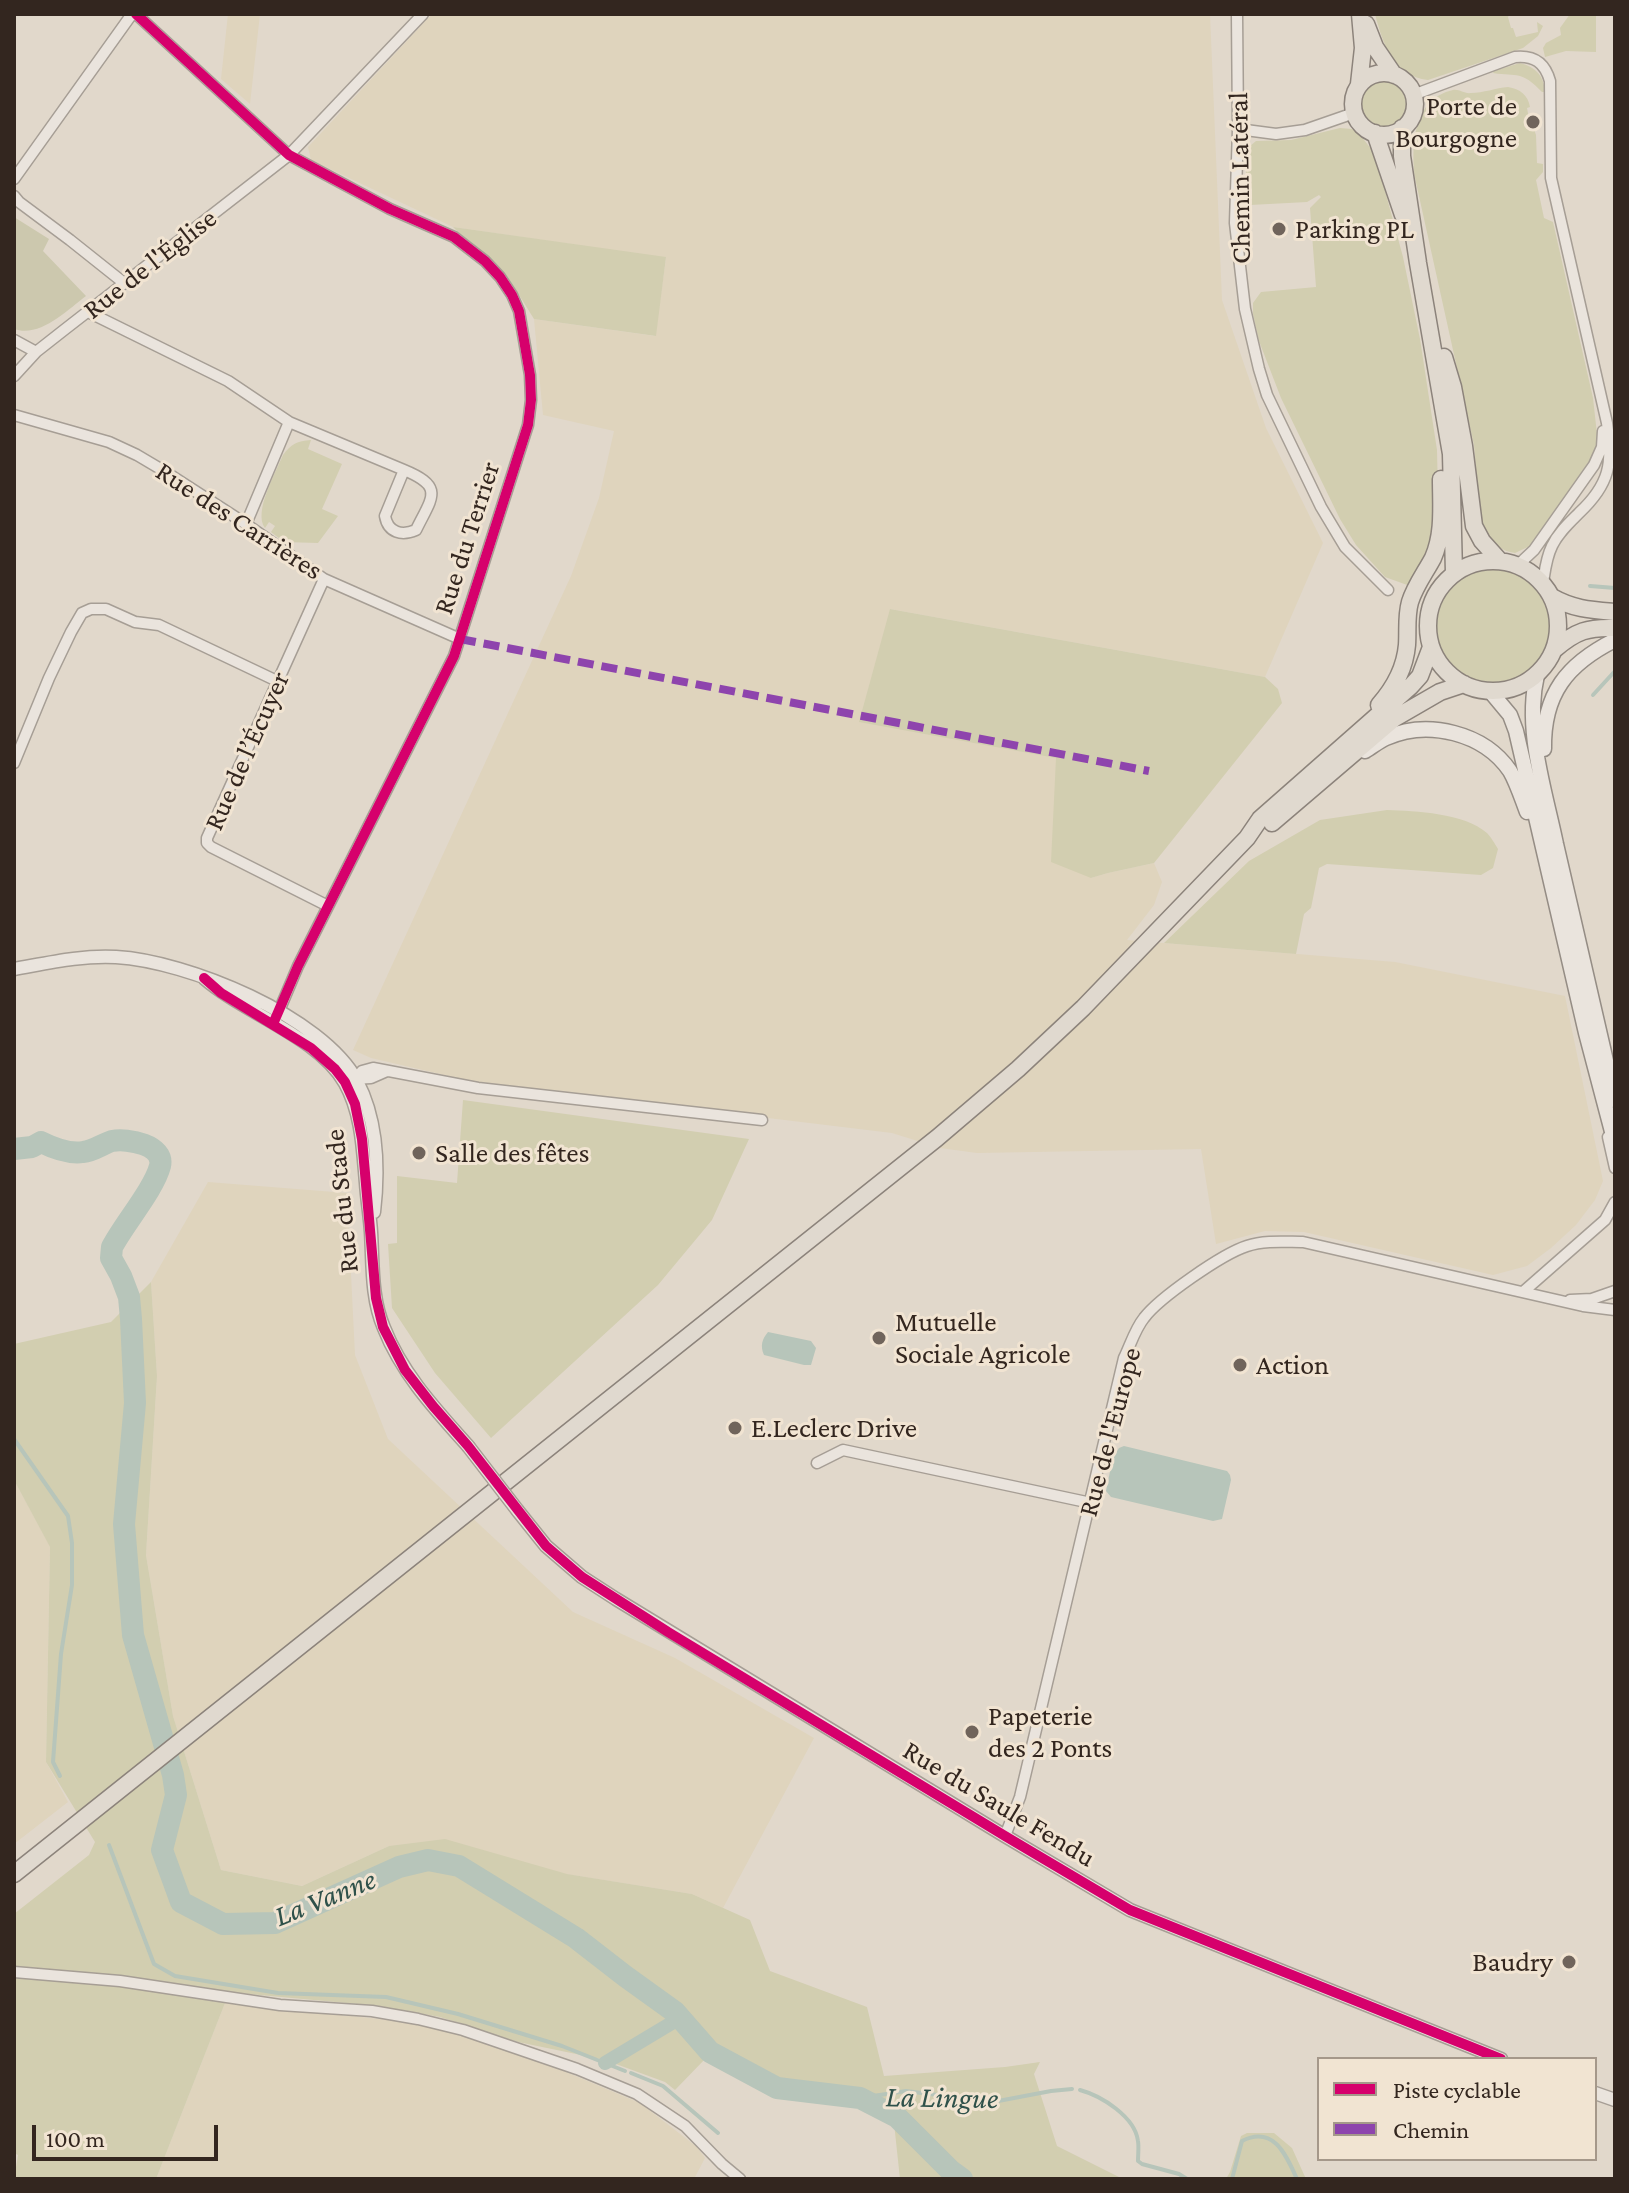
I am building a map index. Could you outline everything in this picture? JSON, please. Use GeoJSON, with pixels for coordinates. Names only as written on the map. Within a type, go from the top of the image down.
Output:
{"type":"FeatureCollection","features":[{"type":"Feature","properties":{"kind":"main road"},"geometry":{"type":"LineString","coordinates":[[1360,14],[1375,47],[1394,75]]}},
{"type":"Feature","properties":{"kind":"main road"},"geometry":{"type":"LineString","coordinates":[[1359,84],[1375,74],[1403,79],[1413,95],[1413,113],[1402,128],[1385,134],[1375,133],[1366,129],[1354,113],[1363,48],[1360,14]]}},
{"type":"Feature","properties":{"kind":"main road"},"geometry":{"type":"LineString","coordinates":[[1402,128],[1402,156],[1418,263],[1451,454],[1454,573]]}},
{"type":"Feature","properties":{"kind":"main road"},"geometry":{"type":"LineString","coordinates":[[1375,133],[1418,263]]}},
{"type":"Feature","properties":{"kind":"main road"},"geometry":{"type":"LineString","coordinates":[[1425,295],[1453,387],[1467,460],[1474,526],[1482,541],[1500,561]]}},
{"type":"Feature","properties":{"kind":"main road"},"geometry":{"type":"LineString","coordinates":[[1339,758],[1388,695],[1398,676],[1405,660],[1409,605],[1439,541],[1440,390]]}},
{"type":"Feature","properties":{"kind":"main road"},"geometry":{"type":"LineString","coordinates":[[1547,590],[1559,620],[1555,649],[1537,675],[1523,685],[1490,691],[1464,684],[1444,669],[1431,647],[1428,627],[1431,606],[1440,588],[1454,573],[1476,563],[1500,561],[1518,565],[1531,572],[1567,606],[1615,612]]}},
{"type":"Feature","properties":{"kind":"main road"},"geometry":{"type":"LineString","coordinates":[[1555,649],[1576,633],[1594,627],[1615,628]]}},
{"type":"Feature","properties":{"kind":"main road"},"geometry":{"type":"LineString","coordinates":[[1546,794],[1544,730],[1549,706],[1574,666],[1591,652],[1615,640]]}},
{"type":"Feature","properties":{"kind":"main road"},"geometry":{"type":"LineString","coordinates":[[14,1874],[1018,1069],[1083,1008],[1247,838],[1269,826],[1420,676],[1431,647]]}},
{"type":"Feature","properties":{"kind":"main road"},"geometry":{"type":"LineString","coordinates":[[1537,675],[1533,690],[1535,738],[1615,1100]]}},
{"type":"Feature","properties":{"kind":"main road"},"geometry":{"type":"LineString","coordinates":[[1339,758],[1395,718],[1440,692],[1464,684]]}},
{"type":"Feature","properties":{"kind":"main road"},"geometry":{"type":"LineString","coordinates":[[1490,691],[1510,715],[1516,731],[1586,1033],[1615,1143]]}},
{"type":"Feature","properties":{"kind":"main road"},"geometry":{"type":"LineString","coordinates":[[1339,758],[1388,737],[1416,730],[1442,730],[1466,736],[1490,751],[1510,771],[1522,797],[1549,879]]}},
{"type":"Feature","properties":{"kind":"street","name":"Rue du Terrier"},"geometry":{"type":"LineString","coordinates":[[134,14],[289,155],[390,209],[454,237],[470,248],[500,277],[512,295],[519,311],[530,375],[528,425],[454,656],[298,966],[273,1024]]}},
{"type":"Feature","properties":{"kind":"street"},"geometry":{"type":"LineString","coordinates":[[14,179],[134,14]]}},
{"type":"Feature","properties":{"kind":"street","name":"Rue de l'Église"},"geometry":{"type":"LineString","coordinates":[[14,376],[36,352],[289,155],[423,14]]}},
{"type":"Feature","properties":{"kind":"street","name":"Chemin Latéral"},"geometry":{"type":"LineString","coordinates":[[1237,14],[1235,223],[1245,309],[1267,395],[1321,507],[1345,547],[1388,590]]}},
{"type":"Feature","properties":{"kind":"street"},"geometry":{"type":"LineString","coordinates":[[1413,95],[1515,57],[1531,57],[1544,66],[1550,81],[1551,178],[1611,450],[1605,480],[1552,546],[1547,590]]}},
{"type":"Feature","properties":{"kind":"street"},"geometry":{"type":"LineString","coordinates":[[1238,129],[1276,134],[1305,130],[1354,113]]}},
{"type":"Feature","properties":{"kind":"street"},"geometry":{"type":"LineString","coordinates":[[14,196],[124,283]]}},
{"type":"Feature","properties":{"kind":"street"},"geometry":{"type":"LineString","coordinates":[[88,312],[228,381],[289,422],[404,470],[424,479],[430,486],[431,501],[416,530],[402,533],[390,528],[385,516],[404,470]]}},
{"type":"Feature","properties":{"kind":"street"},"geometry":{"type":"LineString","coordinates":[[14,340],[36,352]]}},
{"type":"Feature","properties":{"kind":"street"},"geometry":{"type":"LineString","coordinates":[[1518,565],[1534,550],[1600,456],[1604,441],[1603,409]]}},
{"type":"Feature","properties":{"kind":"street","name":"Rue des Carrières"},"geometry":{"type":"LineString","coordinates":[[14,415],[109,442],[164,471],[324,579],[460,639]]}},
{"type":"Feature","properties":{"kind":"street"},"geometry":{"type":"LineString","coordinates":[[246,524],[289,422]]}},
{"type":"Feature","properties":{"kind":"street","name":"Rue de l’Écuyer"},"geometry":{"type":"LineString","coordinates":[[324,579],[210,829],[207,843],[328,906]]}},
{"type":"Feature","properties":{"kind":"street"},"geometry":{"type":"LineString","coordinates":[[14,763],[71,632],[82,613],[91,609],[106,609],[135,622],[159,625],[277,681]]}},
{"type":"Feature","properties":{"kind":"street","name":"Rue du Stade"},"geometry":{"type":"LineString","coordinates":[[14,969],[74,958],[113,957],[163,963],[229,985],[279,1011],[322,1040],[366,1102],[375,1134],[376,1191],[371,1231],[376,1298],[383,1327],[405,1370],[518,1511]]}},
{"type":"Feature","properties":{"kind":"street","name":"Rue du Stade"},"geometry":{"type":"LineString","coordinates":[[204,978],[221,993],[311,1048],[350,1080]]}},
{"type":"Feature","properties":{"kind":"street"},"geometry":{"type":"LineString","coordinates":[[1586,1033],[1615,1168]]}},
{"type":"Feature","properties":{"kind":"street"},"geometry":{"type":"LineString","coordinates":[[350,1080],[362,1071],[373,1068],[478,1088],[762,1120]]}},
{"type":"Feature","properties":{"kind":"street"},"geometry":{"type":"LineString","coordinates":[[1523,1292],[1605,1220],[1615,1202]]}},
{"type":"Feature","properties":{"kind":"street","name":"Rue de l'Europe"},"geometry":{"type":"LineString","coordinates":[[1005,1836],[1020,1797],[1124,1358],[1143,1319],[1165,1298],[1218,1259],[1247,1246],[1303,1242],[1556,1300],[1615,1310]]}},
{"type":"Feature","properties":{"kind":"street","name":"Rue de l'Europe"},"geometry":{"type":"LineString","coordinates":[[1556,1300],[1592,1299],[1615,1291]]}},
{"type":"Feature","properties":{"kind":"street"},"geometry":{"type":"LineString","coordinates":[[817,1463],[843,1450],[1091,1503]]}},
{"type":"Feature","properties":{"kind":"street","name":"Rue du Saule Fendu"},"geometry":{"type":"LineString","coordinates":[[518,1511],[546,1546],[605,1592],[1130,1910],[1496,2057]]}},
{"type":"Feature","properties":{"kind":"street"},"geometry":{"type":"LineString","coordinates":[[14,1972],[120,1981],[280,2005],[372,2011],[463,2030],[563,2064],[637,2094],[685,2126],[740,2179]]}},
{"type":"Feature","properties":{"kind":"shaded area"},"geometry":{"type":"Polygon","coordinates":[[[228,14],[260,14],[250,104],[221,79],[228,14]]]}},
{"type":"Feature","properties":{"kind":"shaded area"},"geometry":{"type":"Polygon","coordinates":[[[432,14],[1210,14],[1222,300],[1266,428],[1323,543],[1265,677],[890,609],[1056,758],[1091,878],[1154,863],[1162,882],[1154,905],[1127,940],[1395,962],[1565,996],[1603,1181],[1595,1200],[1576,1225],[1527,1266],[1493,1275],[1304,1232],[1265,1231],[1216,1244],[1201,1149],[977,1153],[940,1148],[892,1133],[479,1083],[371,1058],[353,1050],[571,576],[599,498],[614,431],[543,415],[534,319],[655,336],[666,258],[453,227],[311,160],[308,147],[432,14]]]}},
{"type":"Feature","properties":{"kind":"shaded area"},"geometry":{"type":"Polygon","coordinates":[[[1375,14],[1510,14],[1508,17],[1516,37],[1538,32],[1537,22],[1543,26],[1538,36],[1523,48],[1428,80],[1406,72],[1391,57],[1375,14]]]}},
{"type":"Feature","properties":{"kind":"shaded area"},"geometry":{"type":"Polygon","coordinates":[[[1570,14],[1596,14],[1596,52],[1566,51],[1545,57],[1543,48],[1561,35],[1560,28],[1570,14]]]}},
{"type":"Feature","properties":{"kind":"shaded area"},"geometry":{"type":"Polygon","coordinates":[[[1520,63],[1538,73],[1545,92],[1524,77],[1493,73],[1520,63]]]}},
{"type":"Feature","properties":{"kind":"shaded area"},"geometry":{"type":"Polygon","coordinates":[[[1383,81],[1399,88],[1406,104],[1399,120],[1383,127],[1367,120],[1360,104],[1367,88],[1383,81]]]}},
{"type":"Feature","properties":{"kind":"shaded area"},"geometry":{"type":"Polygon","coordinates":[[[1508,87],[1523,93],[1529,103],[1531,129],[1536,135],[1537,163],[1543,164],[1543,172],[1536,180],[1544,218],[1553,222],[1593,398],[1598,443],[1592,460],[1532,545],[1515,553],[1493,542],[1480,520],[1474,445],[1415,178],[1414,152],[1422,113],[1440,95],[1453,90],[1476,93],[1508,87]]]}},
{"type":"Feature","properties":{"kind":"shaded area"},"geometry":{"type":"Polygon","coordinates":[[[1340,128],[1352,129],[1375,154],[1403,257],[1420,339],[1437,450],[1438,495],[1433,541],[1410,586],[1385,577],[1356,545],[1340,519],[1281,398],[1259,341],[1253,314],[1253,303],[1261,292],[1316,287],[1310,208],[1321,197],[1319,195],[1307,202],[1250,205],[1246,200],[1246,153],[1256,141],[1291,140],[1340,128]]]}},
{"type":"Feature","properties":{"kind":"shaded area"},"geometry":{"type":"Polygon","coordinates":[[[14,217],[49,239],[43,251],[86,296],[52,322],[33,330],[14,329],[14,217]]]}},
{"type":"Feature","properties":{"kind":"shaded area"},"geometry":{"type":"Polygon","coordinates":[[[453,227],[666,257],[656,336],[534,319],[516,290],[453,227]]]}},
{"type":"Feature","properties":{"kind":"shaded area"},"geometry":{"type":"Polygon","coordinates":[[[311,440],[308,449],[342,464],[322,509],[338,516],[318,543],[284,542],[271,532],[275,526],[269,522],[265,528],[262,521],[264,502],[283,455],[295,444],[311,440]]]}},
{"type":"Feature","properties":{"kind":"shaded area"},"geometry":{"type":"Polygon","coordinates":[[[1493,567],[1515,571],[1534,584],[1547,603],[1551,625],[1547,647],[1534,666],[1515,679],[1493,683],[1471,679],[1452,666],[1439,647],[1435,625],[1439,603],[1452,584],[1471,571],[1493,567]]]}},
{"type":"Feature","properties":{"kind":"shaded area"},"geometry":{"type":"Polygon","coordinates":[[[890,609],[1265,677],[1278,689],[1282,703],[1154,863],[1091,878],[1051,862],[1056,758],[859,722],[890,609]]]}},
{"type":"Feature","properties":{"kind":"shaded area"},"geometry":{"type":"Polygon","coordinates":[[[1387,810],[1439,814],[1477,826],[1498,849],[1493,868],[1481,875],[1327,864],[1319,868],[1311,908],[1304,914],[1296,954],[1164,943],[1249,861],[1320,820],[1387,810]]]}},
{"type":"Feature","properties":{"kind":"shaded area"},"geometry":{"type":"Polygon","coordinates":[[[463,1100],[749,1139],[712,1220],[658,1285],[491,1438],[435,1373],[392,1308],[388,1244],[397,1243],[397,1176],[457,1183],[463,1100]]]}},
{"type":"Feature","properties":{"kind":"shaded area"},"geometry":{"type":"Polygon","coordinates":[[[208,1182],[347,1193],[355,1355],[388,1439],[573,1612],[675,1658],[814,1738],[723,1908],[692,1894],[389,1846],[302,1886],[221,1870],[173,1716],[146,1555],[157,1376],[151,1282],[208,1182]]]}},
{"type":"Feature","properties":{"kind":"shaded area"},"geometry":{"type":"Polygon","coordinates":[[[151,1282],[157,1376],[146,1555],[173,1716],[221,1870],[302,1886],[389,1846],[445,1839],[567,1874],[692,1894],[750,1920],[770,1971],[867,2007],[884,2076],[1040,2062],[1034,2074],[1057,2146],[1123,2179],[900,2179],[894,2123],[859,2104],[774,2092],[707,2057],[675,2090],[665,2082],[605,2060],[518,2042],[440,2017],[379,2006],[14,1968],[14,1914],[89,1855],[95,1842],[46,1762],[50,1547],[14,1480],[14,1344],[111,1322],[151,1282]]]}},
{"type":"Feature","properties":{"kind":"shaded area"},"geometry":{"type":"Polygon","coordinates":[[[768,1332],[811,1341],[816,1348],[811,1365],[764,1355],[762,1343],[768,1332]]]}},
{"type":"Feature","properties":{"kind":"shaded area"},"geometry":{"type":"Polygon","coordinates":[[[1124,1446],[1227,1471],[1231,1480],[1222,1519],[1213,1521],[1111,1497],[1106,1491],[1113,1457],[1124,1446]]]}},
{"type":"Feature","properties":{"kind":"shaded area"},"geometry":{"type":"Polygon","coordinates":[[[14,1480],[50,1546],[46,1762],[68,1802],[14,1844],[14,1480]]]}},
{"type":"Feature","properties":{"kind":"shaded area"},"geometry":{"type":"Polygon","coordinates":[[[14,1978],[121,1986],[225,2003],[156,2179],[14,2179],[18,2155],[14,2153],[14,1978]]]}},
{"type":"Feature","properties":{"kind":"shaded area"},"geometry":{"type":"Polygon","coordinates":[[[225,2003],[419,2023],[528,2056],[640,2103],[697,2147],[705,2158],[694,2179],[156,2179],[225,2003]]]}},
{"type":"Feature","properties":{"kind":"shaded area"},"geometry":{"type":"Polygon","coordinates":[[[1247,2133],[1274,2133],[1292,2148],[1306,2179],[1226,2179],[1241,2136],[1247,2133]]]}},
{"type":"Feature","properties":{"kind":"waterway"},"geometry":{"type":"LineString","coordinates":[[1590,586],[1615,588]]}},
{"type":"Feature","properties":{"kind":"waterway"},"geometry":{"type":"LineString","coordinates":[[1593,695],[1615,671]]}},
{"type":"Feature","properties":{"kind":"waterway","name":"La Vanne"},"geometry":{"type":"LineString","coordinates":[[14,1149],[32,1147],[41,1142],[78,1152],[112,1141],[127,1141],[144,1144],[160,1159],[157,1175],[112,1247],[111,1258],[129,1297],[131,1319],[135,1403],[124,1524],[133,1635],[173,1775],[176,1795],[162,1850],[181,1902],[223,1924],[275,1923],[399,1867],[428,1860],[459,1866],[576,1938],[675,2012],[710,2052],[777,2088],[860,2098],[897,2117],[962,2179]]}},
{"type":"Feature","properties":{"kind":"waterway"},"geometry":{"type":"LineString","coordinates":[[14,1439],[68,1516],[72,1543],[72,1585],[61,1654],[53,1762],[60,1776]]}},
{"type":"Feature","properties":{"kind":"waterway"},"geometry":{"type":"LineString","coordinates":[[109,1845],[154,1964],[175,1976],[278,1993],[386,1997],[458,2014],[562,2046],[625,2071]]}},
{"type":"Feature","properties":{"kind":"waterway"},"geometry":{"type":"LineString","coordinates":[[605,2063],[680,2018]]}},
{"type":"Feature","properties":{"kind":"waterway"},"geometry":{"type":"LineString","coordinates":[[631,2073],[663,2086],[718,2133]]}},
{"type":"Feature","properties":{"kind":"waterway","name":"La Lingue"},"geometry":{"type":"LineString","coordinates":[[860,2098],[906,2091],[993,2102],[1072,2089]]}},
{"type":"Feature","properties":{"kind":"waterway","name":"La Lingue"},"geometry":{"type":"LineString","coordinates":[[1080,2090],[1107,2102],[1131,2124],[1138,2141],[1138,2161],[1187,2179]]}},
{"type":"Feature","properties":{"kind":"waterway","name":"La Lingue"},"geometry":{"type":"LineString","coordinates":[[1232,2179],[1242,2141],[1253,2137],[1263,2137],[1277,2145],[1297,2179]]}},
{"type":"Feature","properties":{"kind":"marked path"},"geometry":{"type":"LineString","coordinates":[[460,639],[1149,771]]}},
{"type":"Feature","properties":{"kind":"cycle path"},"geometry":{"type":"LineString","coordinates":[[136,14],[289,155],[390,209],[454,237],[485,261],[500,277],[519,311],[530,375],[528,425],[454,656],[298,966],[273,1024]]}},
{"type":"Feature","properties":{"kind":"cycle path"},"geometry":{"type":"LineString","coordinates":[[204,978],[221,993],[311,1048],[345,1082],[355,1104],[362,1139],[376,1298],[383,1327],[405,1370],[433,1406],[546,1546],[582,1577],[1130,1910],[1496,2057]]}},
{"type":"Feature","properties":{"kind":"place","name":"Porte de Bourgogne"},"geometry":{"type":"Point","coordinates":[1533,122]}},
{"type":"Feature","properties":{"kind":"place","name":"Parking PL"},"geometry":{"type":"Point","coordinates":[1279,229]}},
{"type":"Feature","properties":{"kind":"place","name":"Salle des fêtes"},"geometry":{"type":"Point","coordinates":[419,1153]}},
{"type":"Feature","properties":{"kind":"place","name":"Mutuelle Sociale Agricole"},"geometry":{"type":"Point","coordinates":[879,1338]}},
{"type":"Feature","properties":{"kind":"place","name":"Action"},"geometry":{"type":"Point","coordinates":[1240,1365]}},
{"type":"Feature","properties":{"kind":"place","name":"E.Leclerc Drive"},"geometry":{"type":"Point","coordinates":[735,1428]}},
{"type":"Feature","properties":{"kind":"place","name":"Papeterie des 2 Ponts"},"geometry":{"type":"Point","coordinates":[972,1732]}},
{"type":"Feature","properties":{"kind":"place","name":"Baudry"},"geometry":{"type":"Point","coordinates":[1569,1962]}}]}
